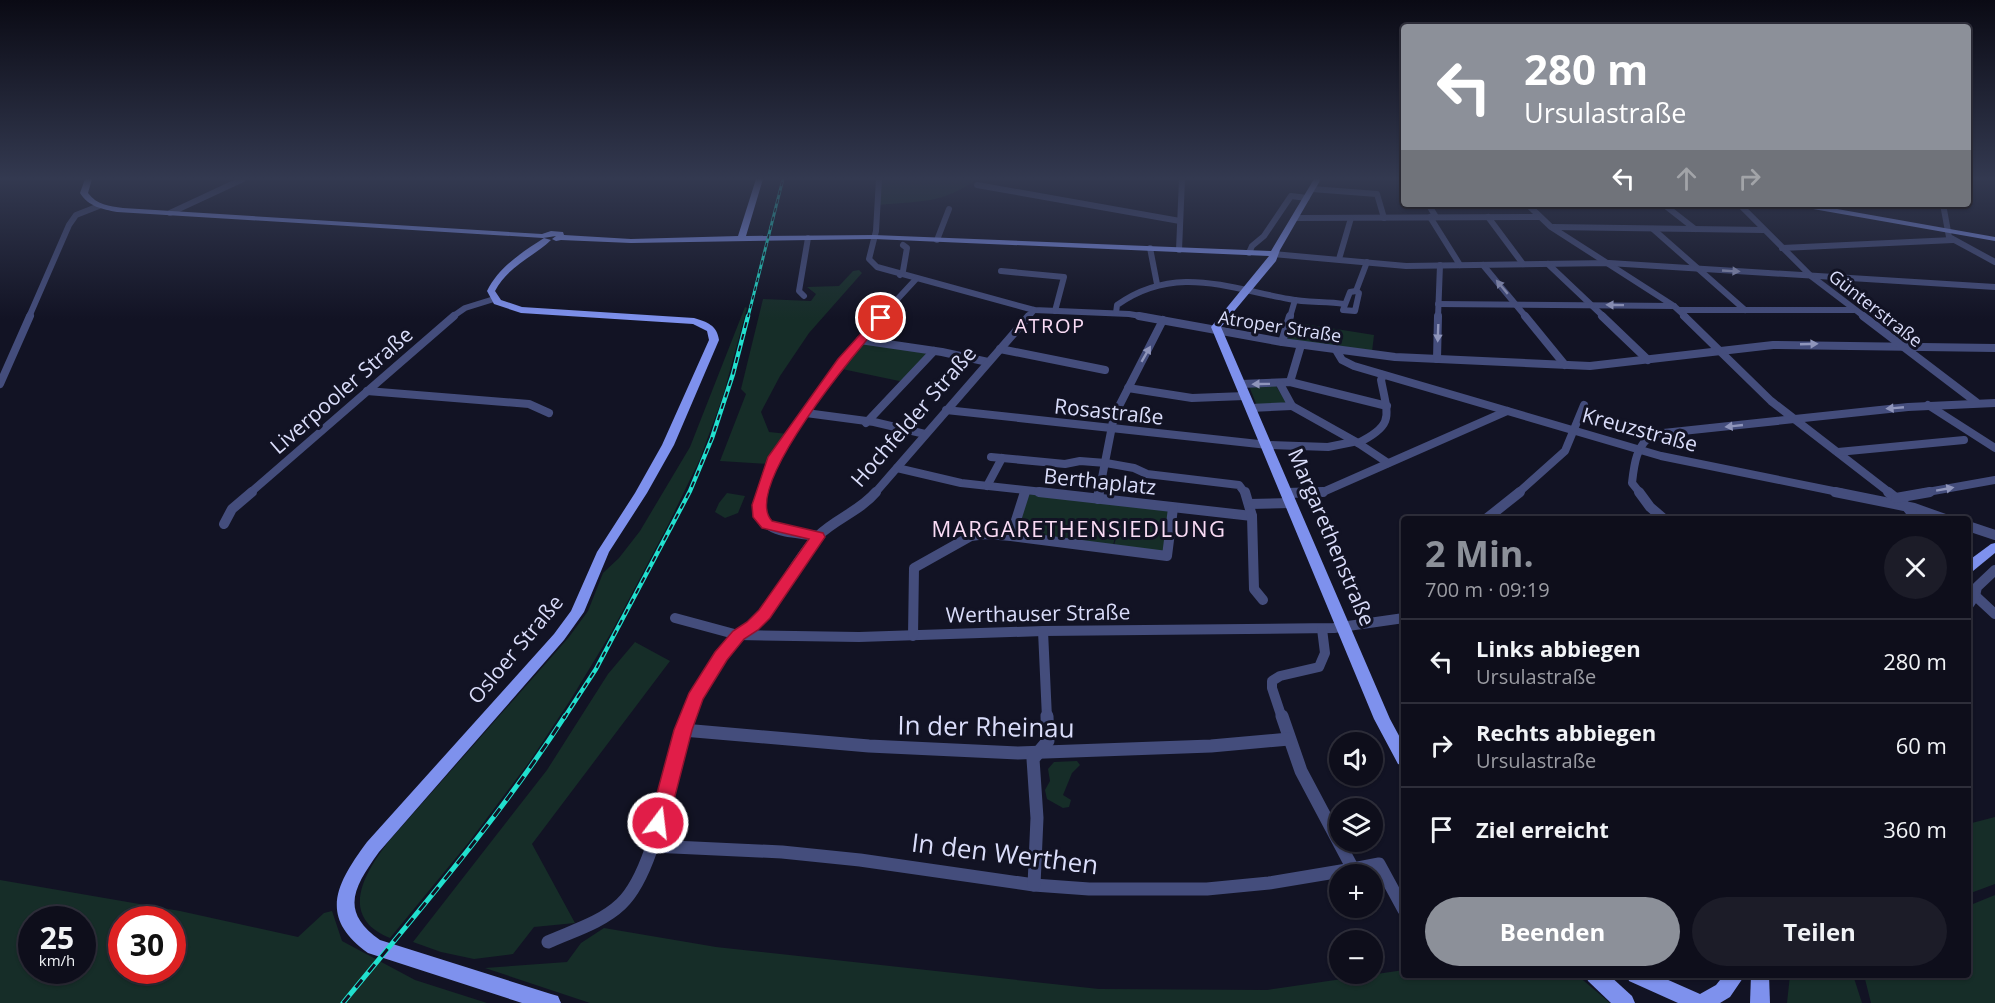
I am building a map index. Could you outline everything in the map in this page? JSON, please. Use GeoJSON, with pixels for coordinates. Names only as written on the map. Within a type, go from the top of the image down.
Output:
{"type":"FeatureCollection","features":[{"type":"Feature","properties":{"kind":"main road"},"geometry":{"type":"LineString","coordinates":[[362,226],[545,238],[631,241],[874,237],[1273,254]]}},
{"type":"Feature","properties":{"kind":"main road"},"geometry":{"type":"LineString","coordinates":[[734,239],[740,226]]}},
{"type":"Feature","properties":{"kind":"main road"},"geometry":{"type":"LineString","coordinates":[[1217,331],[1219,323],[1272,261],[1273,254],[1291,226]]}},
{"type":"Feature","properties":{"kind":"main road"},"geometry":{"type":"LineString","coordinates":[[1918,226],[1995,239]]}},
{"type":"Feature","properties":{"kind":"main road"},"geometry":{"type":"LineString","coordinates":[[494,299],[491,291],[499,278],[545,238]]}},
{"type":"Feature","properties":{"kind":"main road","name":"Osloer Straße"},"geometry":{"type":"LineString","coordinates":[[494,299],[502,305],[520,310],[694,321],[708,327],[713,333],[712,344],[668,445],[641,493],[606,547],[577,612],[559,637],[369,853],[352,878],[345,900],[347,920],[351,929],[375,947],[551,1003]]}},
{"type":"Feature","properties":{"kind":"main road","name":"Margarethenstraße"},"geometry":{"type":"LineString","coordinates":[[1217,331],[1268,445],[1288,498],[1382,719],[1401,754]]}},
{"type":"Feature","properties":{"kind":"main road"},"geometry":{"type":"LineString","coordinates":[[1971,566],[1995,547]]}},
{"type":"Feature","properties":{"kind":"main road"},"geometry":{"type":"LineString","coordinates":[[1598,978],[1625,1003]]}},
{"type":"Feature","properties":{"kind":"main road"},"geometry":{"type":"LineString","coordinates":[[1643,978],[1700,1003],[1723,991],[1734,978]]}},
{"type":"Feature","properties":{"kind":"main road"},"geometry":{"type":"LineString","coordinates":[[1760,978],[1760,1003]]}},
{"type":"Feature","properties":{"kind":"street"},"geometry":{"type":"LineString","coordinates":[[0,384],[69,226]]}},
{"type":"Feature","properties":{"kind":"street"},"geometry":{"type":"LineString","coordinates":[[874,237],[876,226]]}},
{"type":"Feature","properties":{"kind":"street"},"geometry":{"type":"LineString","coordinates":[[937,240],[942,226]]}},
{"type":"Feature","properties":{"kind":"street"},"geometry":{"type":"LineString","coordinates":[[1179,250],[1180,226]]}},
{"type":"Feature","properties":{"kind":"street"},"geometry":{"type":"LineString","coordinates":[[1249,253],[1252,246],[1264,236],[1271,226]]}},
{"type":"Feature","properties":{"kind":"street"},"geometry":{"type":"LineString","coordinates":[[1339,260],[1349,226]]}},
{"type":"Feature","properties":{"kind":"street"},"geometry":{"type":"LineString","coordinates":[[1438,226],[1460,265]]}},
{"type":"Feature","properties":{"kind":"street"},"geometry":{"type":"LineString","coordinates":[[1494,226],[1522,264]]}},
{"type":"Feature","properties":{"kind":"street"},"geometry":{"type":"LineString","coordinates":[[1691,226],[1695,229]]}},
{"type":"Feature","properties":{"kind":"street","name":"Günterstraße"},"geometry":{"type":"LineString","coordinates":[[1760,226],[1811,276],[1899,346],[1976,402]]}},
{"type":"Feature","properties":{"kind":"street"},"geometry":{"type":"LineString","coordinates":[[1946,226],[1949,237],[1953,240],[1995,262]]}},
{"type":"Feature","properties":{"kind":"street"},"geometry":{"type":"LineString","coordinates":[[1551,227],[1764,230]]}},
{"type":"Feature","properties":{"kind":"street"},"geometry":{"type":"LineString","coordinates":[[1551,227],[1676,308],[1792,418],[1896,498],[1914,516]]}},
{"type":"Feature","properties":{"kind":"street"},"geometry":{"type":"LineString","coordinates":[[1653,229],[1745,310]]}},
{"type":"Feature","properties":{"kind":"street","name":"Atroper Straße"},"geometry":{"type":"LineString","coordinates":[[874,237],[869,259],[872,264],[916,279],[1034,310],[1116,313],[1336,350],[1437,359],[1611,365],[1718,350],[1823,344],[1995,348]]}},
{"type":"Feature","properties":{"kind":"street"},"geometry":{"type":"LineString","coordinates":[[804,296],[799,291],[808,238]]}},
{"type":"Feature","properties":{"kind":"street"},"geometry":{"type":"LineString","coordinates":[[1782,248],[1953,240]]}},
{"type":"Feature","properties":{"kind":"street"},"geometry":{"type":"LineString","coordinates":[[900,274],[903,271],[907,248],[903,245]]}},
{"type":"Feature","properties":{"kind":"street"},"geometry":{"type":"LineString","coordinates":[[1150,248],[1152,271],[1157,284]]}},
{"type":"Feature","properties":{"kind":"street"},"geometry":{"type":"LineString","coordinates":[[1273,254],[1440,266],[1609,263],[1995,287]]}},
{"type":"Feature","properties":{"kind":"street"},"geometry":{"type":"LineString","coordinates":[[1356,291],[1367,262]]}},
{"type":"Feature","properties":{"kind":"street"},"geometry":{"type":"LineString","coordinates":[[1548,264],[1648,360]]}},
{"type":"Feature","properties":{"kind":"street"},"geometry":{"type":"LineString","coordinates":[[1483,265],[1565,365]]}},
{"type":"Feature","properties":{"kind":"street"},"geometry":{"type":"LineString","coordinates":[[1437,359],[1440,266]]}},
{"type":"Feature","properties":{"kind":"street"},"geometry":{"type":"LineString","coordinates":[[1001,271],[1064,277],[1055,311]]}},
{"type":"Feature","properties":{"kind":"street"},"geometry":{"type":"LineString","coordinates":[[818,537],[767,525],[759,517],[758,505],[775,457],[842,361],[916,279]]}},
{"type":"Feature","properties":{"kind":"street"},"geometry":{"type":"LineString","coordinates":[[1116,313],[1117,305],[1128,295],[1157,284],[1201,282],[1296,300],[1310,299],[1344,304]]}},
{"type":"Feature","properties":{"kind":"street"},"geometry":{"type":"LineString","coordinates":[[1356,291],[1359,293],[1355,311],[1344,310],[1344,304],[1350,292],[1356,291]]}},
{"type":"Feature","properties":{"kind":"street","name":"Liverpooler Straße"},"geometry":{"type":"LineString","coordinates":[[224,524],[232,509],[460,311],[494,299]]}},
{"type":"Feature","properties":{"kind":"street"},"geometry":{"type":"LineString","coordinates":[[1282,342],[1296,300]]}},
{"type":"Feature","properties":{"kind":"street"},"geometry":{"type":"LineString","coordinates":[[1438,304],[1590,304],[1745,310],[1854,310]]}},
{"type":"Feature","properties":{"kind":"street","name":"Hochfelder Straße"},"geometry":{"type":"LineString","coordinates":[[548,942],[604,917],[621,904],[632,890],[652,846],[683,730],[695,698],[721,656],[738,635],[753,626],[764,614],[818,537],[867,501],[1034,310]]}},
{"type":"Feature","properties":{"kind":"street"},"geometry":{"type":"LineString","coordinates":[[1098,499],[1114,416],[1163,320]]}},
{"type":"Feature","properties":{"kind":"street"},"geometry":{"type":"LineString","coordinates":[[860,340],[988,362]]}},
{"type":"Feature","properties":{"kind":"street"},"geometry":{"type":"LineString","coordinates":[[1290,382],[1301,345]]}},
{"type":"Feature","properties":{"kind":"street"},"geometry":{"type":"LineString","coordinates":[[1000,349],[1105,370]]}},
{"type":"Feature","properties":{"kind":"street","name":"Kreuzstraße"},"geometry":{"type":"LineString","coordinates":[[1336,350],[1341,360],[1383,375],[1641,450],[1907,507],[1936,516]]}},
{"type":"Feature","properties":{"kind":"street"},"geometry":{"type":"LineString","coordinates":[[866,423],[934,351]]}},
{"type":"Feature","properties":{"kind":"street"},"geometry":{"type":"LineString","coordinates":[[1128,388],[1192,398],[1290,382],[1387,406],[1381,380],[1383,375]]}},
{"type":"Feature","properties":{"kind":"street"},"geometry":{"type":"LineString","coordinates":[[1280,384],[1292,406],[1388,463]]}},
{"type":"Feature","properties":{"kind":"street"},"geometry":{"type":"LineString","coordinates":[[366,391],[529,404],[549,413]]}},
{"type":"Feature","properties":{"kind":"street"},"geometry":{"type":"LineString","coordinates":[[1660,516],[1650,507],[1632,483],[1635,463],[1648,436],[1787,421],[1792,418],[1928,405],[1995,403]]}},
{"type":"Feature","properties":{"kind":"street"},"geometry":{"type":"LineString","coordinates":[[1490,516],[1539,477],[1565,451],[1584,405]]}},
{"type":"Feature","properties":{"kind":"street"},"geometry":{"type":"LineString","coordinates":[[1928,405],[1995,448]]}},
{"type":"Feature","properties":{"kind":"street"},"geometry":{"type":"LineString","coordinates":[[1250,408],[1292,406]]}},
{"type":"Feature","properties":{"kind":"street","name":"Rosastraße"},"geometry":{"type":"LineString","coordinates":[[946,410],[1113,430],[1268,445],[1328,447],[1356,443],[1383,431],[1388,421],[1387,406]]}},
{"type":"Feature","properties":{"kind":"street"},"geometry":{"type":"LineString","coordinates":[[1249,504],[1323,492],[1508,411]]}},
{"type":"Feature","properties":{"kind":"street"},"geometry":{"type":"LineString","coordinates":[[806,413],[866,423],[874,422],[926,434]]}},
{"type":"Feature","properties":{"kind":"street"},"geometry":{"type":"LineString","coordinates":[[1838,452],[1964,440]]}},
{"type":"Feature","properties":{"kind":"street"},"geometry":{"type":"LineString","coordinates":[[991,457],[1065,464],[1080,461],[1106,463],[1128,466],[1147,474],[1233,483],[1244,490],[1249,504],[1252,516],[1254,589],[1263,600]]}},
{"type":"Feature","properties":{"kind":"street"},"geometry":{"type":"LineString","coordinates":[[987,486],[1002,458]]}},
{"type":"Feature","properties":{"kind":"street"},"geometry":{"type":"LineString","coordinates":[[897,468],[938,479],[1025,491]]}},
{"type":"Feature","properties":{"kind":"street"},"geometry":{"type":"LineString","coordinates":[[1896,498],[1995,480]]}},
{"type":"Feature","properties":{"kind":"street","name":"Berthaplatz"},"geometry":{"type":"LineString","coordinates":[[1173,508],[1167,556],[1011,536],[1025,491],[1252,516]]}},
{"type":"Feature","properties":{"kind":"street"},"geometry":{"type":"LineString","coordinates":[[1971,527],[1995,535]]}},
{"type":"Feature","properties":{"kind":"street"},"geometry":{"type":"LineString","coordinates":[[913,636],[914,568],[971,536],[986,534],[1011,536]]}},
{"type":"Feature","properties":{"kind":"street"},"geometry":{"type":"LineString","coordinates":[[1995,570],[1972,592],[1995,614]]}},
{"type":"Feature","properties":{"kind":"street","name":"Werthauser Straße"},"geometry":{"type":"LineString","coordinates":[[675,618],[738,635],[913,636],[1042,631],[1322,628],[1401,618]]}},
{"type":"Feature","properties":{"kind":"street"},"geometry":{"type":"LineString","coordinates":[[1322,628],[1326,651],[1325,659],[1319,667],[1280,676],[1272,681],[1272,688],[1301,771],[1350,864]]}},
{"type":"Feature","properties":{"kind":"street"},"geometry":{"type":"LineString","coordinates":[[1034,885],[1036,818],[1033,759],[1048,741],[1042,631]]}},
{"type":"Feature","properties":{"kind":"street","name":"In der Rheinau"},"geometry":{"type":"LineString","coordinates":[[683,730],[947,751],[1018,753],[1211,746],[1289,739]]}},
{"type":"Feature","properties":{"kind":"street","name":"In den Werthen"},"geometry":{"type":"LineString","coordinates":[[652,846],[782,852],[1034,885],[1089,889],[1207,890],[1329,873]]}},
{"type":"Feature","properties":{"kind":"street","name":"In den Werthen"},"geometry":{"type":"LineString","coordinates":[[1383,871],[1401,904]]}},
{"type":"Feature","properties":{"kind":"green space"},"geometry":{"type":"Polygon","coordinates":[[[859,270],[862,273],[809,333],[780,376],[761,412],[769,432],[788,434],[769,464],[720,461],[746,394],[741,389],[763,299],[811,301],[816,294],[807,287],[839,286],[853,271],[859,270]]]}},
{"type":"Feature","properties":{"kind":"green space"},"geometry":{"type":"Polygon","coordinates":[[[745,307],[747,308],[723,396],[700,459],[611,633],[530,761],[469,842],[390,938],[374,929],[364,918],[360,907],[361,894],[371,867],[389,841],[569,637],[588,611],[603,573],[619,558],[640,531],[690,447],[745,307]]]}},
{"type":"Feature","properties":{"kind":"green space"},"geometry":{"type":"Polygon","coordinates":[[[1292,322],[1374,335],[1372,352],[1287,339],[1292,322]]]}},
{"type":"Feature","properties":{"kind":"green space"},"geometry":{"type":"Polygon","coordinates":[[[863,342],[929,354],[904,382],[842,369],[863,342]]]}},
{"type":"Feature","properties":{"kind":"green space"},"geometry":{"type":"Polygon","coordinates":[[[1249,386],[1276,386],[1288,405],[1257,406],[1249,386]]]}},
{"type":"Feature","properties":{"kind":"green space"},"geometry":{"type":"Polygon","coordinates":[[[727,493],[745,496],[738,513],[725,518],[715,512],[727,493]]]}},
{"type":"Feature","properties":{"kind":"green space"},"geometry":{"type":"Polygon","coordinates":[[[1028,494],[1170,510],[1165,552],[1114,545],[1118,532],[1126,532],[1116,531],[1113,546],[1015,534],[1028,494]]]}},
{"type":"Feature","properties":{"kind":"green space"},"geometry":{"type":"Polygon","coordinates":[[[635,642],[670,661],[532,844],[575,923],[534,927],[513,954],[474,959],[441,952],[413,942],[547,770],[608,674],[635,642]]]}},
{"type":"Feature","properties":{"kind":"green space"},"geometry":{"type":"Polygon","coordinates":[[[1077,761],[1080,765],[1072,773],[1063,795],[1071,800],[1069,807],[1063,808],[1047,799],[1045,790],[1050,781],[1048,769],[1054,762],[1077,761]]]}},
{"type":"Feature","properties":{"kind":"green space"},"geometry":{"type":"Polygon","coordinates":[[[1995,817],[1995,884],[1971,893],[1971,823],[1995,817]]]}},
{"type":"Feature","properties":{"kind":"green space"},"geometry":{"type":"Polygon","coordinates":[[[0,880],[151,906],[108,906],[108,984],[186,984],[186,912],[298,937],[324,913],[332,911],[342,941],[415,980],[487,1003],[0,1003],[0,880]]]}},
{"type":"Feature","properties":{"kind":"green space"},"geometry":{"type":"Polygon","coordinates":[[[1995,895],[1995,1003],[1871,1003],[1865,978],[1971,978],[1971,905],[1995,895]]]}},
{"type":"Feature","properties":{"kind":"green space"},"geometry":{"type":"Polygon","coordinates":[[[604,928],[716,947],[1099,989],[1267,990],[1329,981],[1329,984],[1383,984],[1383,973],[1401,970],[1401,978],[1581,978],[1610,1003],[590,1003],[485,968],[567,962],[581,943],[604,928]]]}},
{"type":"Feature","properties":{"kind":"green space"},"geometry":{"type":"Polygon","coordinates":[[[1790,978],[1854,978],[1862,1003],[1787,1003],[1790,978]]]}},
{"type":"Feature","properties":{"kind":"railway"},"geometry":{"type":"LineString","coordinates":[[748,317],[771,226]]}},
{"type":"Feature","properties":{"kind":"railway"},"geometry":{"type":"LineString","coordinates":[[564,718],[596,669],[690,491],[712,438],[733,374],[748,316]]}},
{"type":"Feature","properties":{"kind":"railway"},"geometry":{"type":"LineString","coordinates":[[343,1003],[486,827],[565,716]]}},
{"type":"Feature","properties":{"kind":"district","name":"ATROP"},"geometry":{"type":"Point","coordinates":[1050,325]}},
{"type":"Feature","properties":{"kind":"district","name":"MARGARETHENSIEDLUNG"},"geometry":{"type":"Point","coordinates":[1079,528]}},
{"type":"Feature","properties":{"kind":"route"},"geometry":{"type":"LineString","coordinates":[[658,823],[683,730],[695,698],[721,656],[738,635],[753,626],[764,614],[818,537],[767,525],[759,517],[758,505],[775,457],[842,361],[881,318]]}}]}
